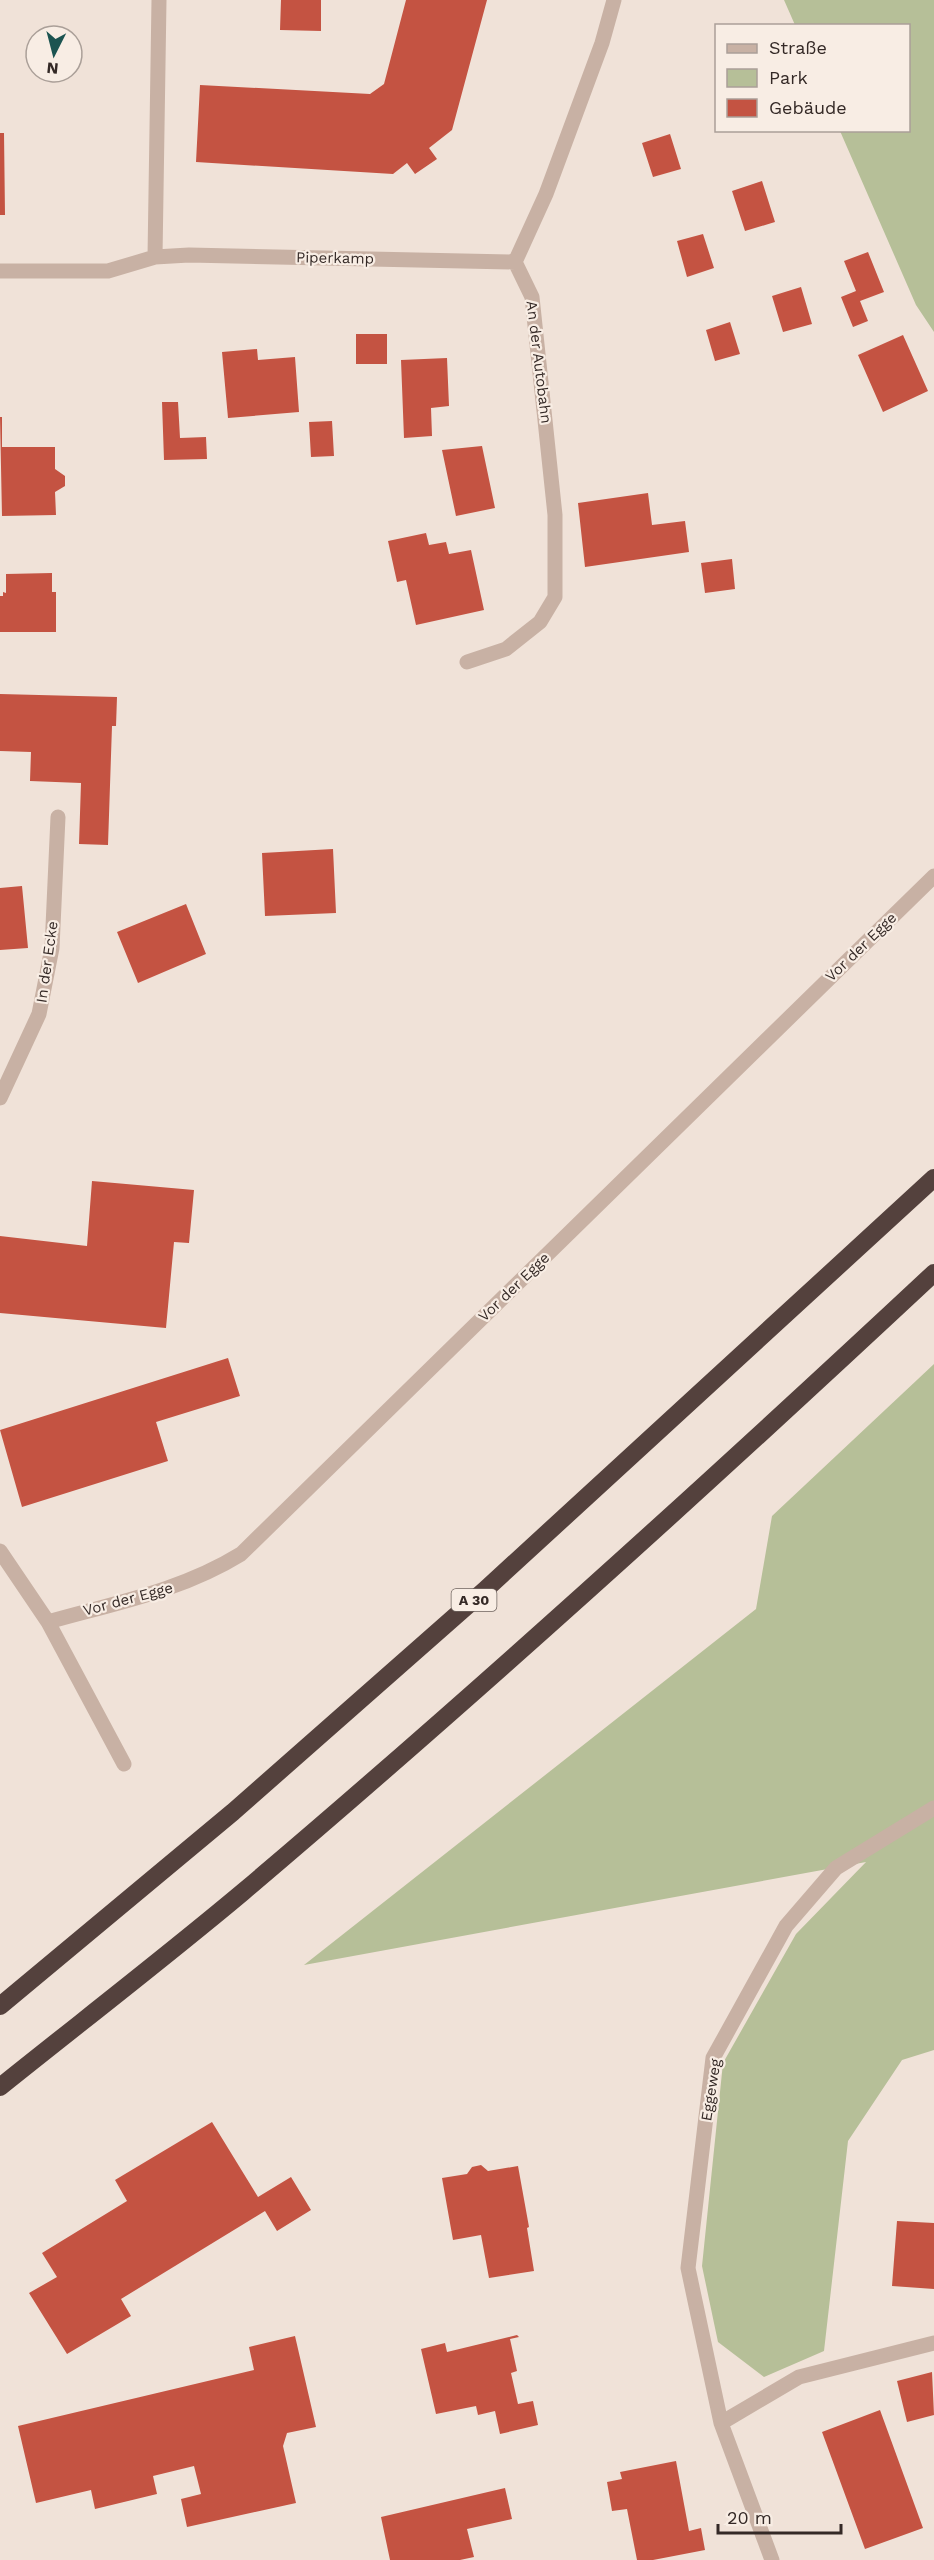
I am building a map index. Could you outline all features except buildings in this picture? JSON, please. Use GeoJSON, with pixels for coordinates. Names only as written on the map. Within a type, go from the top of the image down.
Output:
{"type":"FeatureCollection","features":[{"type":"Feature","properties":{"kind":"highway","name":"A 30"},"geometry":{"type":"LineString","coordinates":[[0,2006],[233,1812],[486,1590],[934,1178]]}},
{"type":"Feature","properties":{"kind":"highway"},"geometry":{"type":"LineString","coordinates":[[0,2087],[240,1894],[504,1667],[758,1437],[934,1273]]}},
{"type":"Feature","properties":{"kind":"street"},"geometry":{"type":"LineString","coordinates":[[155,257],[159,0]]}},
{"type":"Feature","properties":{"kind":"street"},"geometry":{"type":"LineString","coordinates":[[515,262],[546,194],[603,43],[614,0]]}},
{"type":"Feature","properties":{"kind":"street","name":"Piperkamp"},"geometry":{"type":"LineString","coordinates":[[0,272],[108,271],[155,257],[189,255],[515,262]]}},
{"type":"Feature","properties":{"kind":"street","name":"An der Autobahn"},"geometry":{"type":"LineString","coordinates":[[467,662],[506,649],[540,622],[555,597],[555,515],[534,308],[532,297],[515,262]]}},
{"type":"Feature","properties":{"kind":"street","name":"In der Ecke"},"geometry":{"type":"LineString","coordinates":[[0,1098],[39,1014],[52,948],[58,817]]}},
{"type":"Feature","properties":{"kind":"street","name":"Vor der Egge"},"geometry":{"type":"LineString","coordinates":[[48,1622],[179,1586],[213,1571],[241,1554],[934,876]]}},
{"type":"Feature","properties":{"kind":"street"},"geometry":{"type":"LineString","coordinates":[[0,1551],[48,1622],[124,1764]]}},
{"type":"Feature","properties":{"kind":"street","name":"Eggeweg"},"geometry":{"type":"LineString","coordinates":[[772,2560],[721,2423],[688,2268],[713,2058],[786,1926],[836,1868],[934,1808]]}},
{"type":"Feature","properties":{"kind":"street"},"geometry":{"type":"LineString","coordinates":[[721,2423],[799,2377],[934,2343]]}},
{"type":"Feature","properties":{"kind":"green space"},"geometry":{"type":"Polygon","coordinates":[[[784,0],[934,0],[934,332],[916,305],[840,132],[910,132],[910,24],[795,24],[784,0]]]}},
{"type":"Feature","properties":{"kind":"green space"},"geometry":{"type":"Polygon","coordinates":[[[934,1364],[934,2050],[902,2060],[848,2141],[824,2351],[764,2377],[718,2342],[702,2266],[723,2063],[796,1934],[866,1862],[304,1965],[756,1609],[772,1516],[934,1364]]]}}]}
